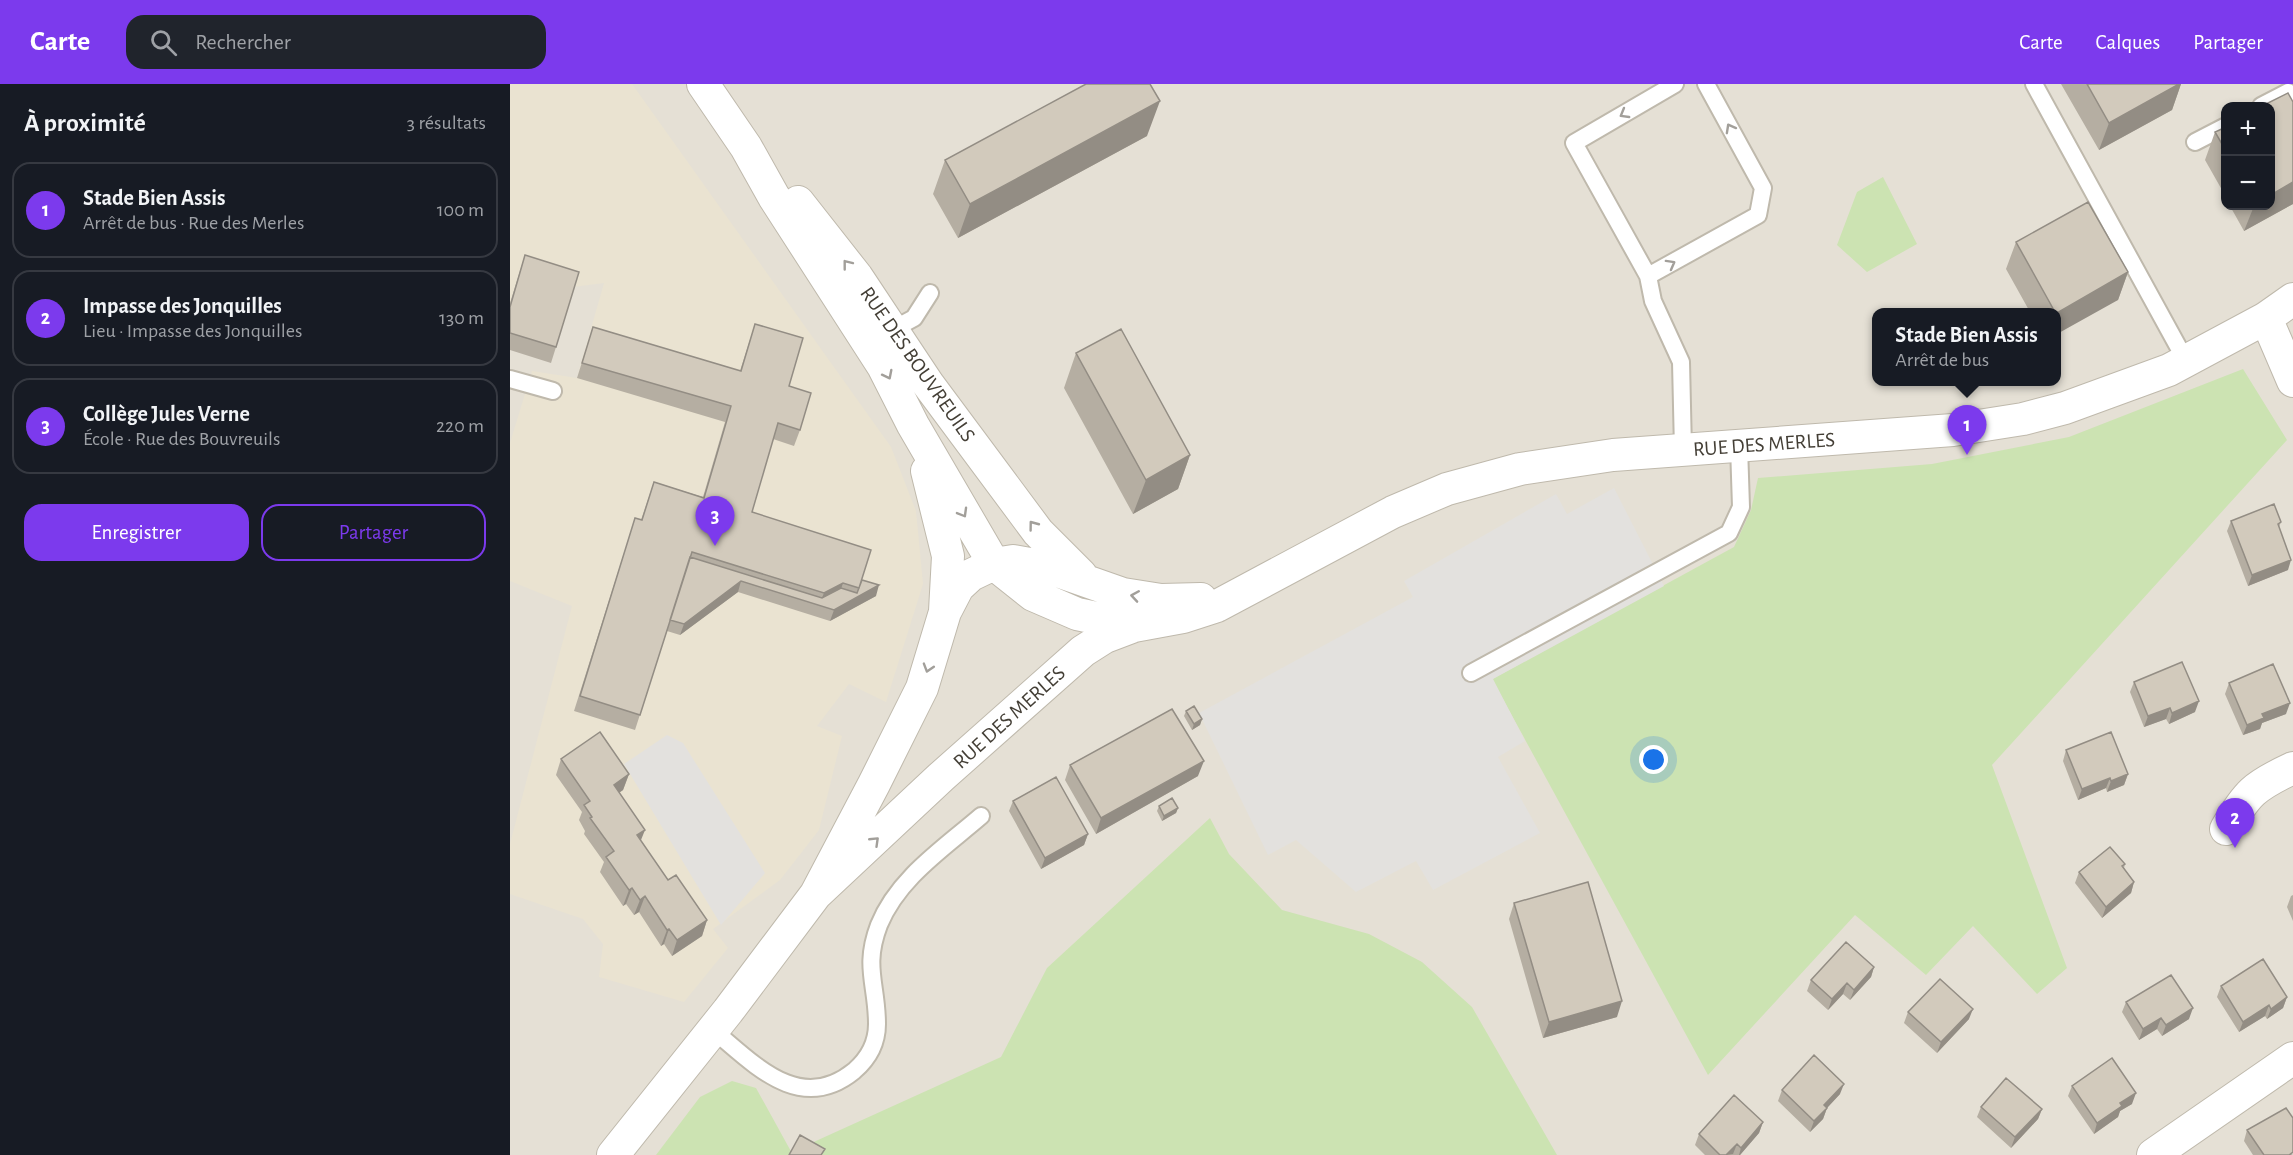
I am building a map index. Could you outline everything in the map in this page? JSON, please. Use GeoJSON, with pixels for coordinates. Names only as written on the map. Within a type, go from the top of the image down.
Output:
{"type":"FeatureCollection","features":[{"type":"Feature","properties":{"kind":"street","name":"RUE DES BOUVREUILS"},"geometry":{"type":"LineString","coordinates":[[703,84],[746,147],[801,205],[857,277],[881,336],[883,366],[914,425]]}},
{"type":"Feature","properties":{"kind":"street","name":"RUE DES MERLES"},"geometry":{"type":"LineString","coordinates":[[613,1155],[816,894],[941,777],[1083,651],[1106,637],[1134,626],[1183,617],[1216,606],[1393,512],[1447,489],[1520,469],[1612,455],[1953,430],[2023,419],[2065,408],[2169,370],[2266,318],[2293,299]]}},
{"type":"Feature","properties":{"kind":"street"},"geometry":{"type":"LineString","coordinates":[[2266,318],[2293,381]]}},
{"type":"Feature","properties":{"kind":"street","name":"RUE DES BOUVREUILS"},"geometry":{"type":"LineString","coordinates":[[881,336],[928,384],[1038,532],[1088,582]]}},
{"type":"Feature","properties":{"kind":"street"},"geometry":{"type":"LineString","coordinates":[[914,425],[994,564],[1033,595],[1077,614],[1134,626]]}},
{"type":"Feature","properties":{"kind":"street"},"geometry":{"type":"LineString","coordinates":[[914,425],[935,498],[948,556],[945,612]]}},
{"type":"Feature","properties":{"kind":"street","name":"RUE DES MERLES"},"geometry":{"type":"LineString","coordinates":[[994,564],[1013,561],[1046,567],[1123,594],[1161,600],[1235,597]]}},
{"type":"Feature","properties":{"kind":"street"},"geometry":{"type":"LineString","coordinates":[[945,612],[958,587],[971,575],[994,564]]}},
{"type":"Feature","properties":{"kind":"street"},"geometry":{"type":"LineString","coordinates":[[1083,651],[1077,614],[1088,582]]}},
{"type":"Feature","properties":{"kind":"street","name":"RUE DES MERLES"},"geometry":{"type":"LineString","coordinates":[[816,894],[922,688],[945,612]]}},
{"type":"Feature","properties":{"kind":"street"},"geometry":{"type":"LineString","coordinates":[[2226,829],[2240,806],[2256,787],[2293,768]]}},
{"type":"Feature","properties":{"kind":"street"},"geometry":{"type":"LineString","coordinates":[[2153,1155],[2293,1058]]}},
{"type":"Feature","properties":{"kind":"lane"},"geometry":{"type":"LineString","coordinates":[[1675,84],[1574,143],[1648,276],[1653,301],[1682,362],[1683,450]]}},
{"type":"Feature","properties":{"kind":"lane"},"geometry":{"type":"LineString","coordinates":[[1648,276],[1758,214],[1763,188],[1706,84]]}},
{"type":"Feature","properties":{"kind":"lane"},"geometry":{"type":"LineString","coordinates":[[2034,84],[2186,361]]}},
{"type":"Feature","properties":{"kind":"lane"},"geometry":{"type":"LineString","coordinates":[[2268,102],[2288,92],[2293,99]]}},
{"type":"Feature","properties":{"kind":"lane"},"geometry":{"type":"LineString","coordinates":[[2195,142],[2221,129]]}},
{"type":"Feature","properties":{"kind":"lane"},"geometry":{"type":"LineString","coordinates":[[881,336],[914,318],[930,293]]}},
{"type":"Feature","properties":{"kind":"lane"},"geometry":{"type":"LineString","coordinates":[[510,379],[553,391]]}},
{"type":"Feature","properties":{"kind":"lane"},"geometry":{"type":"LineString","coordinates":[[1471,673],[1730,533],[1741,507],[1739,446]]}},
{"type":"Feature","properties":{"kind":"lane"},"geometry":{"type":"LineString","coordinates":[[712,1030],[770,1076],[795,1086],[818,1090],[846,1078],[870,1054],[875,1040],[877,1024],[870,963],[880,923],[901,888],[922,866],[981,816]]}},
{"type":"Feature","properties":{"kind":"shaded area"},"geometry":{"type":"Polygon","coordinates":[[[510,84],[2293,84],[2293,1155],[510,1155],[510,84]]]}},
{"type":"Feature","properties":{"kind":"shaded area"},"geometry":{"type":"Polygon","coordinates":[[[510,84],[632,84],[891,447],[916,511],[923,584],[886,702],[849,684],[817,726],[842,736],[819,830],[780,880],[713,929],[728,948],[684,1002],[599,977],[603,944],[583,919],[510,894],[510,844],[572,606],[510,581],[510,443],[532,371],[577,378],[604,283],[573,287],[520,271],[510,303],[510,84]]]}},
{"type":"Feature","properties":{"kind":"shaded area"},"geometry":{"type":"Polygon","coordinates":[[[1614,488],[1664,586],[1493,679],[1525,741],[1498,757],[1540,833],[1433,890],[1416,861],[1356,892],[1296,840],[1268,855],[1199,713],[1413,597],[1404,581],[1556,494],[1567,514],[1614,488]]]}},
{"type":"Feature","properties":{"kind":"shaded area"},"geometry":{"type":"Polygon","coordinates":[[[667,735],[683,743],[765,873],[721,925],[624,764],[667,735]]]}},
{"type":"Feature","properties":{"kind":"green space"},"geometry":{"type":"Polygon","coordinates":[[[1883,177],[1917,244],[1867,272],[1837,245],[1857,192],[1883,177]]]}},
{"type":"Feature","properties":{"kind":"green space"},"geometry":{"type":"Polygon","coordinates":[[[2243,369],[2287,440],[1992,765],[2067,968],[2037,994],[1973,926],[1926,975],[1855,915],[1708,1075],[1492,679],[1734,547],[1751,510],[1758,478],[1932,464],[2069,437],[2243,369]]]}},
{"type":"Feature","properties":{"kind":"green space"},"geometry":{"type":"Polygon","coordinates":[[[1210,818],[1229,854],[1282,910],[1369,934],[1422,962],[1472,1007],[1557,1155],[793,1155],[796,1150],[1001,1057],[1047,968],[1210,818]]]}},
{"type":"Feature","properties":{"kind":"green space"},"geometry":{"type":"Polygon","coordinates":[[[732,1081],[756,1088],[793,1155],[656,1155],[700,1097],[732,1081]]]}},
{"type":"Feature","properties":{"kind":"building"},"geometry":{"type":"Polygon","coordinates":[[[1086,84],[1150,84],[1160,101],[970,204],[945,160],[1086,84]]]}},
{"type":"Feature","properties":{"kind":"building"},"geometry":{"type":"Polygon","coordinates":[[[2087,84],[2179,84],[2109,123],[2087,84]]]}},
{"type":"Feature","properties":{"kind":"building"},"geometry":{"type":"Polygon","coordinates":[[[2288,93],[2293,102],[2293,182],[2275,193],[2275,102],[2270,102],[2288,93]]]}},
{"type":"Feature","properties":{"kind":"building"},"geometry":{"type":"Polygon","coordinates":[[[2221,129],[2221,142],[2215,132],[2221,129]]]}},
{"type":"Feature","properties":{"kind":"building"},"geometry":{"type":"Polygon","coordinates":[[[2088,202],[2128,272],[2061,311],[2061,308],[2053,308],[2016,242],[2088,202]]]}},
{"type":"Feature","properties":{"kind":"building"},"geometry":{"type":"Polygon","coordinates":[[[525,255],[579,272],[556,347],[510,333],[510,307],[525,255]]]}},
{"type":"Feature","properties":{"kind":"building"},"geometry":{"type":"Polygon","coordinates":[[[755,324],[803,338],[789,386],[811,393],[800,430],[778,423],[752,512],[871,550],[859,588],[843,583],[824,593],[692,552],[640,715],[580,696],[635,518],[642,520],[654,482],[704,498],[731,406],[582,363],[593,327],[741,371],[755,324]]]}},
{"type":"Feature","properties":{"kind":"building"},"geometry":{"type":"Polygon","coordinates":[[[1121,329],[1190,455],[1146,480],[1076,353],[1121,329]]]}},
{"type":"Feature","properties":{"kind":"building"},"geometry":{"type":"Polygon","coordinates":[[[2274,504],[2281,522],[2278,524],[2291,560],[2252,575],[2231,521],[2274,504]]]}},
{"type":"Feature","properties":{"kind":"building"},"geometry":{"type":"Polygon","coordinates":[[[690,557],[822,598],[841,588],[857,593],[862,580],[879,585],[834,610],[741,581],[684,624],[670,620],[690,557]]]}},
{"type":"Feature","properties":{"kind":"building"},"geometry":{"type":"Polygon","coordinates":[[[2182,662],[2199,701],[2172,713],[2170,708],[2148,716],[2134,682],[2182,662]]]}},
{"type":"Feature","properties":{"kind":"building"},"geometry":{"type":"Polygon","coordinates":[[[2273,664],[2290,703],[2262,714],[2264,718],[2247,725],[2229,683],[2273,664]]]}},
{"type":"Feature","properties":{"kind":"building"},"geometry":{"type":"Polygon","coordinates":[[[1194,706],[1202,719],[1194,724],[1186,711],[1194,706]]]}},
{"type":"Feature","properties":{"kind":"building"},"geometry":{"type":"Polygon","coordinates":[[[1172,709],[1204,761],[1101,818],[1070,765],[1172,709]]]}},
{"type":"Feature","properties":{"kind":"building"},"geometry":{"type":"Polygon","coordinates":[[[600,732],[629,774],[614,785],[645,830],[637,835],[668,880],[676,875],[707,920],[677,940],[669,929],[667,930],[645,896],[640,900],[632,888],[629,890],[606,857],[614,851],[590,818],[592,817],[584,805],[590,801],[561,759],[600,732]]]}},
{"type":"Feature","properties":{"kind":"building"},"geometry":{"type":"Polygon","coordinates":[[[2111,732],[2128,774],[2082,789],[2066,750],[2111,732]]]}},
{"type":"Feature","properties":{"kind":"building"},"geometry":{"type":"Polygon","coordinates":[[[1056,777],[1088,834],[1045,858],[1013,801],[1056,777]]]}},
{"type":"Feature","properties":{"kind":"building"},"geometry":{"type":"Polygon","coordinates":[[[1172,798],[1178,808],[1164,816],[1159,806],[1172,798]]]}},
{"type":"Feature","properties":{"kind":"building"},"geometry":{"type":"Polygon","coordinates":[[[2110,847],[2125,864],[2122,866],[2134,882],[2106,907],[2079,872],[2110,847]]]}},
{"type":"Feature","properties":{"kind":"building"},"geometry":{"type":"Polygon","coordinates":[[[1588,882],[1622,1001],[1549,1022],[1514,903],[1588,882]]]}},
{"type":"Feature","properties":{"kind":"building"},"geometry":{"type":"Polygon","coordinates":[[[1846,942],[1874,967],[1854,990],[1847,983],[1832,999],[1811,980],[1846,942]]]}},
{"type":"Feature","properties":{"kind":"building"},"geometry":{"type":"Polygon","coordinates":[[[2263,959],[2287,997],[2271,1009],[2269,1005],[2243,1022],[2221,986],[2263,959]]]}},
{"type":"Feature","properties":{"kind":"building"},"geometry":{"type":"Polygon","coordinates":[[[2171,975],[2193,1008],[2166,1025],[2161,1018],[2143,1029],[2126,1002],[2171,975]]]}},
{"type":"Feature","properties":{"kind":"building"},"geometry":{"type":"Polygon","coordinates":[[[1940,979],[1973,1009],[1941,1042],[1908,1012],[1940,979]]]}},
{"type":"Feature","properties":{"kind":"building"},"geometry":{"type":"Polygon","coordinates":[[[1814,1055],[1844,1084],[1824,1105],[1827,1108],[1814,1121],[1782,1090],[1814,1055]]]}},
{"type":"Feature","properties":{"kind":"building"},"geometry":{"type":"Polygon","coordinates":[[[2112,1058],[2136,1093],[2120,1103],[2122,1106],[2097,1123],[2072,1086],[2112,1058]]]}},
{"type":"Feature","properties":{"kind":"building"},"geometry":{"type":"Polygon","coordinates":[[[2006,1078],[2042,1109],[2015,1137],[1981,1107],[2006,1078]]]}},
{"type":"Feature","properties":{"kind":"building"},"geometry":{"type":"Polygon","coordinates":[[[1734,1095],[1763,1122],[1741,1148],[1737,1144],[1726,1155],[1720,1155],[1699,1134],[1734,1095]]]}},
{"type":"Feature","properties":{"kind":"building"},"geometry":{"type":"Polygon","coordinates":[[[2286,1108],[2293,1118],[2293,1152],[2289,1155],[2264,1155],[2247,1130],[2286,1108]]]}},
{"type":"Feature","properties":{"kind":"building"},"geometry":{"type":"Polygon","coordinates":[[[800,1135],[825,1149],[821,1155],[789,1155],[800,1135]]]}},
{"type":"Feature","properties":{"kind":"place","name":"Stade Bien Assis"},"geometry":{"type":"Point","coordinates":[1967,455]}},
{"type":"Feature","properties":{"kind":"place","name":"Collège Jules Verne"},"geometry":{"type":"Point","coordinates":[715,546]}},
{"type":"Feature","properties":{"kind":"place","name":"Impasse des Jonquilles"},"geometry":{"type":"Point","coordinates":[2235,848]}}]}
